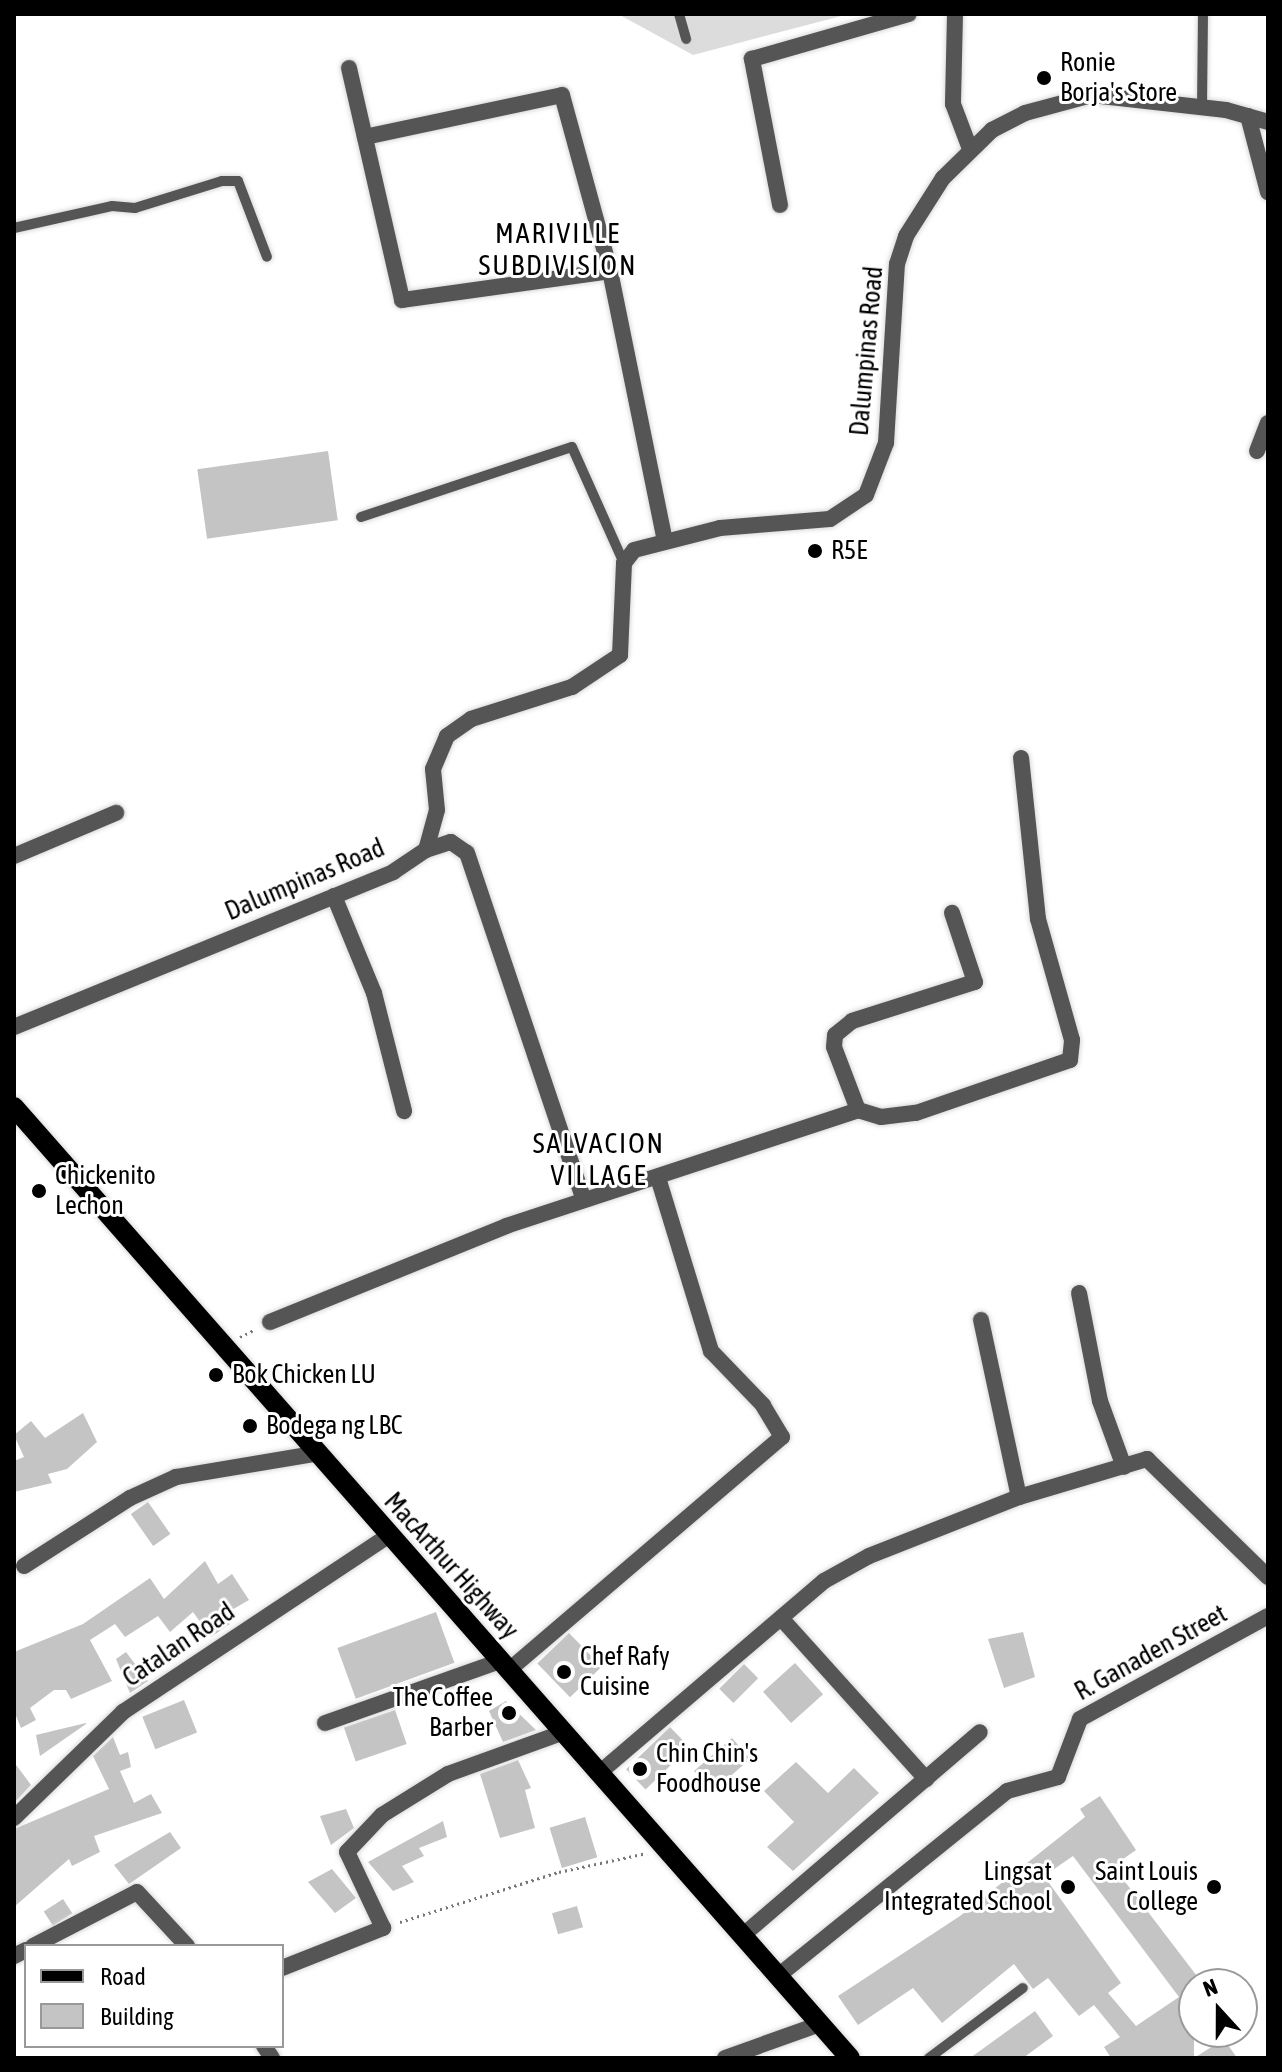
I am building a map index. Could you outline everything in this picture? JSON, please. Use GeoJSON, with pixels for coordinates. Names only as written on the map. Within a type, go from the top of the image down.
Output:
{"type":"FeatureCollection","features":[{"type":"Feature","properties":{"kind":"main road","name":"MacArthur Highway"},"geometry":{"type":"LineString","coordinates":[[14,1107],[313,1454],[389,1535],[850,2058]]}},
{"type":"Feature","properties":{"kind":"street"},"geometry":{"type":"LineString","coordinates":[[780,205],[752,59],[909,14]]}},
{"type":"Feature","properties":{"kind":"street"},"geometry":{"type":"LineString","coordinates":[[955,14],[953,104],[970,149]]}},
{"type":"Feature","properties":{"kind":"street"},"geometry":{"type":"LineString","coordinates":[[349,68],[402,300],[610,271]]}},
{"type":"Feature","properties":{"kind":"street"},"geometry":{"type":"LineString","coordinates":[[365,137],[562,95],[610,271],[664,537]]}},
{"type":"Feature","properties":{"kind":"street","name":"Dalumpinas Road"},"geometry":{"type":"LineString","coordinates":[[14,1027],[393,872],[426,850],[437,810],[433,769],[447,736],[471,719],[572,687],[620,655],[624,563],[634,550],[664,537],[830,519],[866,495],[886,443],[897,264],[921,208],[970,149],[1025,113],[1092,95],[1202,108],[1268,122]]}},
{"type":"Feature","properties":{"kind":"street"},"geometry":{"type":"LineString","coordinates":[[1248,116],[1268,192]]}},
{"type":"Feature","properties":{"kind":"street"},"geometry":{"type":"LineString","coordinates":[[1257,451],[1268,423]]}},
{"type":"Feature","properties":{"kind":"street"},"geometry":{"type":"LineString","coordinates":[[270,1322],[365,1278],[584,1200],[858,1110],[881,1117],[916,1113],[1070,1060],[1072,1040],[1038,919],[1021,758]]}},
{"type":"Feature","properties":{"kind":"street"},"geometry":{"type":"LineString","coordinates":[[14,856],[116,813]]}},
{"type":"Feature","properties":{"kind":"street"},"geometry":{"type":"LineString","coordinates":[[426,850],[451,842],[467,853],[584,1200]]}},
{"type":"Feature","properties":{"kind":"street"},"geometry":{"type":"LineString","coordinates":[[334,896],[374,993],[404,1111]]}},
{"type":"Feature","properties":{"kind":"street"},"geometry":{"type":"LineString","coordinates":[[858,1110],[834,1047],[835,1035],[852,1021],[975,982],[952,913]]}},
{"type":"Feature","properties":{"kind":"street"},"geometry":{"type":"LineString","coordinates":[[325,1723],[504,1665],[782,1437],[763,1405],[711,1351],[658,1178]]}},
{"type":"Feature","properties":{"kind":"street"},"geometry":{"type":"LineString","coordinates":[[1079,1293],[1100,1401],[1124,1467]]}},
{"type":"Feature","properties":{"kind":"street"},"geometry":{"type":"LineString","coordinates":[[981,1320],[1019,1497]]}},
{"type":"Feature","properties":{"kind":"street"},"geometry":{"type":"LineString","coordinates":[[24,1566],[130,1498],[176,1477],[313,1454]]}},
{"type":"Feature","properties":{"kind":"street"},"geometry":{"type":"LineString","coordinates":[[598,1774],[824,1581],[869,1556],[1019,1497],[1147,1459],[1268,1577]]}},
{"type":"Feature","properties":{"kind":"street","name":"Catalan Road"},"geometry":{"type":"LineString","coordinates":[[14,1818],[123,1712],[389,1535]]}},
{"type":"Feature","properties":{"kind":"street","name":"R. Ganaden Street"},"geometry":{"type":"LineString","coordinates":[[778,1976],[1007,1791],[1058,1777],[1080,1719],[1268,1616]]}},
{"type":"Feature","properties":{"kind":"street"},"geometry":{"type":"LineString","coordinates":[[781,1618],[926,1779]]}},
{"type":"Feature","properties":{"kind":"street"},"geometry":{"type":"LineString","coordinates":[[742,1936],[980,1732]]}},
{"type":"Feature","properties":{"kind":"street"},"geometry":{"type":"LineString","coordinates":[[284,1967],[383,1928],[348,1847],[382,1815],[448,1774],[561,1733]]}},
{"type":"Feature","properties":{"kind":"street"},"geometry":{"type":"LineString","coordinates":[[37,1944],[137,1892],[185,1944]]}},
{"type":"Feature","properties":{"kind":"street"},"geometry":{"type":"LineString","coordinates":[[725,2058],[820,2024]]}},
{"type":"Feature","properties":{"kind":"lane"},"geometry":{"type":"LineString","coordinates":[[679,14],[686,39]]}},
{"type":"Feature","properties":{"kind":"lane"},"geometry":{"type":"LineString","coordinates":[[1202,108],[1203,14]]}},
{"type":"Feature","properties":{"kind":"lane"},"geometry":{"type":"LineString","coordinates":[[14,228],[112,206],[135,208],[222,181],[238,181],[267,257]]}},
{"type":"Feature","properties":{"kind":"lane"},"geometry":{"type":"LineString","coordinates":[[361,517],[572,447],[624,563]]}},
{"type":"Feature","properties":{"kind":"lane"},"geometry":{"type":"LineString","coordinates":[[929,2058],[1023,1988]]}},
{"type":"Feature","properties":{"kind":"path"},"geometry":{"type":"LineString","coordinates":[[222,1346],[270,1322]]}},
{"type":"Feature","properties":{"kind":"path"},"geometry":{"type":"LineString","coordinates":[[383,1928],[559,1872],[666,1849]]}},
{"type":"Feature","properties":{"kind":"shaded area"},"geometry":{"type":"Polygon","coordinates":[[[618,14],[849,14],[693,55],[618,14]]]}},
{"type":"Feature","properties":{"kind":"building"},"geometry":{"type":"Polygon","coordinates":[[[328,451],[338,520],[207,539],[197,469],[328,451]]]}},
{"type":"Feature","properties":{"kind":"building"},"geometry":{"type":"Polygon","coordinates":[[[83,1413],[97,1442],[67,1469],[48,1474],[52,1483],[14,1492],[14,1461],[24,1457],[14,1435],[31,1421],[45,1438],[83,1413]]]}},
{"type":"Feature","properties":{"kind":"building"},"geometry":{"type":"Polygon","coordinates":[[[148,1502],[170,1534],[153,1546],[131,1514],[148,1502]]]}},
{"type":"Feature","properties":{"kind":"building"},"geometry":{"type":"Polygon","coordinates":[[[205,1561],[218,1584],[232,1574],[249,1600],[223,1615],[230,1624],[211,1637],[193,1612],[170,1632],[158,1616],[125,1637],[115,1624],[90,1640],[112,1681],[71,1699],[66,1690],[54,1690],[30,1708],[36,1720],[21,1728],[14,1711],[14,1652],[83,1624],[150,1578],[164,1599],[205,1561]]]}},
{"type":"Feature","properties":{"kind":"building"},"geometry":{"type":"Polygon","coordinates":[[[436,1612],[454,1663],[356,1699],[337,1648],[436,1612]]]}},
{"type":"Feature","properties":{"kind":"building"},"geometry":{"type":"Polygon","coordinates":[[[1023,1632],[1035,1677],[1004,1688],[988,1639],[1023,1632]]]}},
{"type":"Feature","properties":{"kind":"building"},"geometry":{"type":"Polygon","coordinates":[[[569,1633],[602,1667],[570,1697],[537,1664],[569,1633]]]}},
{"type":"Feature","properties":{"kind":"building"},"geometry":{"type":"Polygon","coordinates":[[[126,1652],[148,1681],[130,1693],[116,1659],[126,1652]]]}},
{"type":"Feature","properties":{"kind":"building"},"geometry":{"type":"Polygon","coordinates":[[[795,1663],[823,1694],[791,1723],[763,1692],[795,1663]]]}},
{"type":"Feature","properties":{"kind":"building"},"geometry":{"type":"Polygon","coordinates":[[[744,1664],[758,1678],[733,1703],[719,1689],[744,1664]]]}},
{"type":"Feature","properties":{"kind":"building"},"geometry":{"type":"Polygon","coordinates":[[[184,1700],[197,1732],[155,1749],[142,1717],[184,1700]]]}},
{"type":"Feature","properties":{"kind":"building"},"geometry":{"type":"Polygon","coordinates":[[[506,1701],[536,1730],[503,1742],[489,1711],[506,1701]]]}},
{"type":"Feature","properties":{"kind":"building"},"geometry":{"type":"Polygon","coordinates":[[[395,1710],[407,1744],[356,1762],[344,1728],[395,1710]]]}},
{"type":"Feature","properties":{"kind":"building"},"geometry":{"type":"Polygon","coordinates":[[[86,1724],[40,1756],[36,1735],[86,1724]]]}},
{"type":"Feature","properties":{"kind":"building"},"geometry":{"type":"Polygon","coordinates":[[[670,1727],[689,1747],[646,1790],[626,1769],[670,1727]]]}},
{"type":"Feature","properties":{"kind":"building"},"geometry":{"type":"Polygon","coordinates":[[[113,1737],[120,1755],[128,1752],[131,1767],[120,1771],[134,1803],[151,1794],[162,1813],[94,1836],[100,1852],[72,1866],[69,1859],[14,1907],[14,1829],[109,1789],[93,1756],[113,1737]]]}},
{"type":"Feature","properties":{"kind":"building"},"geometry":{"type":"Polygon","coordinates":[[[732,1738],[750,1759],[718,1787],[712,1780],[707,1785],[694,1771],[732,1738]]]}},
{"type":"Feature","properties":{"kind":"building"},"geometry":{"type":"Polygon","coordinates":[[[518,1760],[531,1788],[525,1790],[535,1828],[500,1838],[480,1774],[518,1760]]]}},
{"type":"Feature","properties":{"kind":"building"},"geometry":{"type":"Polygon","coordinates":[[[14,1762],[31,1785],[14,1803],[14,1762]]]}},
{"type":"Feature","properties":{"kind":"building"},"geometry":{"type":"Polygon","coordinates":[[[796,1762],[828,1793],[854,1768],[879,1793],[793,1871],[767,1847],[794,1822],[764,1791],[796,1762]]]}},
{"type":"Feature","properties":{"kind":"building"},"geometry":{"type":"Polygon","coordinates":[[[1100,1796],[1136,1850],[1113,1866],[1191,1968],[1178,1968],[1178,1996],[1073,1856],[1044,1876],[1121,1983],[1108,1993],[1136,2026],[1178,1998],[1178,2048],[1194,2048],[1194,2058],[1111,2058],[1104,2047],[1120,2037],[1094,2005],[1079,2016],[1048,1978],[1033,1989],[1014,1964],[942,2023],[913,1988],[858,2025],[838,1996],[960,1916],[1085,1817],[1080,1809],[1100,1796]]]}},
{"type":"Feature","properties":{"kind":"building"},"geometry":{"type":"Polygon","coordinates":[[[346,1809],[354,1828],[331,1845],[320,1816],[346,1809]]]}},
{"type":"Feature","properties":{"kind":"building"},"geometry":{"type":"Polygon","coordinates":[[[585,1817],[597,1857],[562,1868],[550,1828],[585,1817]]]}},
{"type":"Feature","properties":{"kind":"building"},"geometry":{"type":"Polygon","coordinates":[[[443,1821],[447,1837],[419,1848],[424,1856],[402,1866],[414,1882],[393,1891],[368,1862],[443,1821]]]}},
{"type":"Feature","properties":{"kind":"building"},"geometry":{"type":"Polygon","coordinates":[[[170,1832],[181,1848],[129,1884],[114,1865],[170,1832]]]}},
{"type":"Feature","properties":{"kind":"building"},"geometry":{"type":"Polygon","coordinates":[[[332,1869],[356,1898],[335,1913],[308,1882],[332,1869]]]}},
{"type":"Feature","properties":{"kind":"building"},"geometry":{"type":"Polygon","coordinates":[[[63,1899],[72,1913],[53,1926],[44,1912],[63,1899]]]}},
{"type":"Feature","properties":{"kind":"building"},"geometry":{"type":"Polygon","coordinates":[[[577,1906],[583,1927],[558,1934],[552,1913],[577,1906]]]}},
{"type":"Feature","properties":{"kind":"building"},"geometry":{"type":"Polygon","coordinates":[[[1035,2011],[1053,2036],[1023,2058],[970,2058],[1035,2011]]]}},
{"type":"Feature","properties":{"kind":"building"},"geometry":{"type":"Polygon","coordinates":[[[1210,2048],[1230,2048],[1237,2058],[1194,2058],[1210,2048]]]}},
{"type":"Feature","properties":{"kind":"place","name":"Ronie Borja's Store"},"geometry":{"type":"Point","coordinates":[1044,78]}},
{"type":"Feature","properties":{"kind":"place","name":"R5E"},"geometry":{"type":"Point","coordinates":[815,551]}},
{"type":"Feature","properties":{"kind":"place","name":"Chickenito Lechon"},"geometry":{"type":"Point","coordinates":[39,1191]}},
{"type":"Feature","properties":{"kind":"place","name":"Bok Chicken LU"},"geometry":{"type":"Point","coordinates":[216,1375]}},
{"type":"Feature","properties":{"kind":"place","name":"Bodega ng LBC"},"geometry":{"type":"Point","coordinates":[250,1426]}},
{"type":"Feature","properties":{"kind":"place","name":"Chef Rafy Cuisine"},"geometry":{"type":"Point","coordinates":[564,1672]}},
{"type":"Feature","properties":{"kind":"place","name":"The Coffee Barber"},"geometry":{"type":"Point","coordinates":[509,1713]}},
{"type":"Feature","properties":{"kind":"place","name":"Chin Chin's Foodhouse"},"geometry":{"type":"Point","coordinates":[640,1769]}},
{"type":"Feature","properties":{"kind":"place","name":"Lingsat Integrated School"},"geometry":{"type":"Point","coordinates":[1068,1887]}},
{"type":"Feature","properties":{"kind":"place","name":"Saint Louis College"},"geometry":{"type":"Point","coordinates":[1214,1887]}},
{"type":"Feature","properties":{"kind":"district","name":"MARIVILLE SUBDIVISION"},"geometry":{"type":"Point","coordinates":[558,249]}},
{"type":"Feature","properties":{"kind":"district","name":"SALVACION VILLAGE"},"geometry":{"type":"Point","coordinates":[599,1159]}}]}
